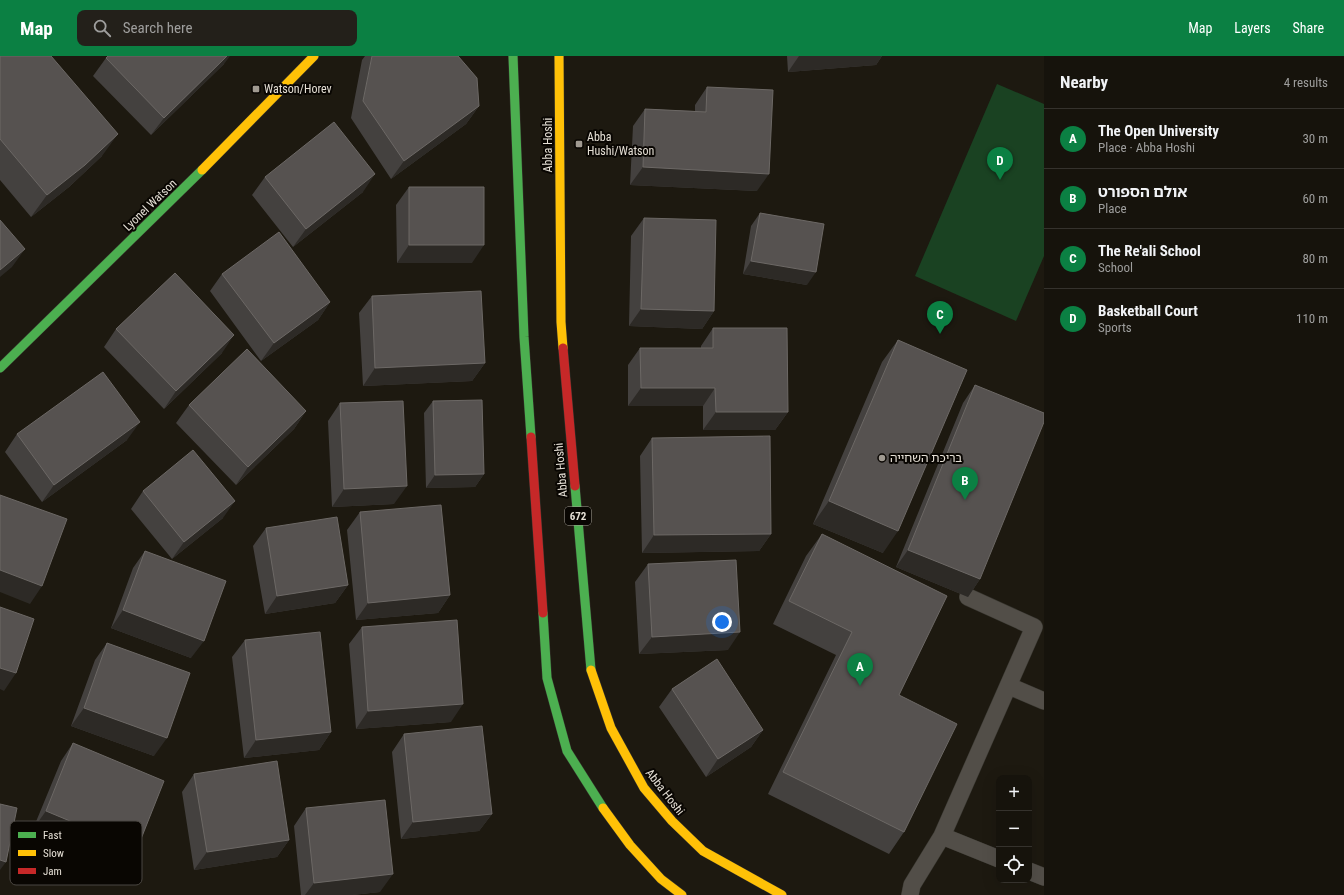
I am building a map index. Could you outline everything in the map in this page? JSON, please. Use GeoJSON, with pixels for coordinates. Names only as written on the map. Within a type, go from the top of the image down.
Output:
{"type":"FeatureCollection","features":[{"type":"Feature","properties":{"kind":"main road","name":"Lyonel Watson"},"geometry":{"type":"LineString","coordinates":[[0,368],[168,204],[314,56]]}},
{"type":"Feature","properties":{"kind":"main road"},"geometry":{"type":"LineString","coordinates":[[513,56],[524,337],[547,678],[567,751],[606,813],[630,845],[661,879],[682,895]]}},
{"type":"Feature","properties":{"kind":"main road","name":"Abba Hoshi"},"geometry":{"type":"LineString","coordinates":[[559,56],[561,322],[591,669],[611,728],[644,788],[672,822],[703,851],[782,895]]}},
{"type":"Feature","properties":{"kind":"lane"},"geometry":{"type":"LineString","coordinates":[[910,895],[912,885],[942,836],[1034,627],[968,597]]}},
{"type":"Feature","properties":{"kind":"lane"},"geometry":{"type":"LineString","coordinates":[[1009,686],[1044,701]]}},
{"type":"Feature","properties":{"kind":"lane"},"geometry":{"type":"LineString","coordinates":[[942,836],[996,858]]}},
{"type":"Feature","properties":{"kind":"lane"},"geometry":{"type":"LineString","coordinates":[[1032,872],[1044,877]]}},
{"type":"Feature","properties":{"kind":"green space"},"geometry":{"type":"Polygon","coordinates":[[[997,84],[1044,104],[1044,256],[1016,321],[915,276],[997,84]]]}},
{"type":"Feature","properties":{"kind":"building"},"geometry":{"type":"Polygon","coordinates":[[[0,56],[51,56],[118,134],[85,165],[47,195],[0,139],[0,56]]]}},
{"type":"Feature","properties":{"kind":"building"},"geometry":{"type":"Polygon","coordinates":[[[108,56],[227,56],[164,118],[106,58],[108,56]]]}},
{"type":"Feature","properties":{"kind":"building"},"geometry":{"type":"Polygon","coordinates":[[[372,56],[458,56],[477,78],[479,106],[404,161],[363,101],[372,56]]]}},
{"type":"Feature","properties":{"kind":"building"},"geometry":{"type":"Polygon","coordinates":[[[707,87],[773,90],[769,174],[643,167],[645,109],[706,112],[707,87]]]}},
{"type":"Feature","properties":{"kind":"building"},"geometry":{"type":"Polygon","coordinates":[[[334,122],[375,174],[306,229],[265,177],[334,122]]]}},
{"type":"Feature","properties":{"kind":"building"},"geometry":{"type":"Polygon","coordinates":[[[409,187],[484,187],[484,245],[409,245],[409,187]]]}},
{"type":"Feature","properties":{"kind":"building"},"geometry":{"type":"Polygon","coordinates":[[[760,213],[824,224],[816,272],[751,261],[760,213]]]}},
{"type":"Feature","properties":{"kind":"building"},"geometry":{"type":"Polygon","coordinates":[[[644,218],[716,220],[714,311],[641,309],[644,218]]]}},
{"type":"Feature","properties":{"kind":"building"},"geometry":{"type":"Polygon","coordinates":[[[0,220],[25,249],[0,270],[0,220]]]}},
{"type":"Feature","properties":{"kind":"building"},"geometry":{"type":"Polygon","coordinates":[[[279,232],[330,302],[274,343],[222,274],[279,232]]]}},
{"type":"Feature","properties":{"kind":"building"},"geometry":{"type":"Polygon","coordinates":[[[175,273],[234,335],[176,391],[116,329],[175,273]]]}},
{"type":"Feature","properties":{"kind":"building"},"geometry":{"type":"Polygon","coordinates":[[[481,291],[485,363],[375,368],[372,296],[481,291]]]}},
{"type":"Feature","properties":{"kind":"building"},"geometry":{"type":"Polygon","coordinates":[[[713,328],[787,328],[788,412],[716,412],[715,388],[641,388],[640,348],[713,348],[713,328]]]}},
{"type":"Feature","properties":{"kind":"building","name":"בריכת השחייה"},"geometry":{"type":"Polygon","coordinates":[[[898,340],[967,370],[898,531],[829,501],[898,340]]]}},
{"type":"Feature","properties":{"kind":"building"},"geometry":{"type":"Polygon","coordinates":[[[247,349],[306,411],[248,467],[189,405],[247,349]]]}},
{"type":"Feature","properties":{"kind":"building"},"geometry":{"type":"Polygon","coordinates":[[[103,372],[140,422],[54,485],[17,434],[103,372]]]}},
{"type":"Feature","properties":{"kind":"building"},"geometry":{"type":"Polygon","coordinates":[[[975,385],[1044,413],[1044,422],[980,579],[908,550],[975,385]]]}},
{"type":"Feature","properties":{"kind":"building"},"geometry":{"type":"Polygon","coordinates":[[[482,400],[484,474],[435,475],[433,401],[482,400]]]}},
{"type":"Feature","properties":{"kind":"building"},"geometry":{"type":"Polygon","coordinates":[[[403,401],[407,486],[344,489],[340,403],[403,401]]]}},
{"type":"Feature","properties":{"kind":"building"},"geometry":{"type":"Polygon","coordinates":[[[770,436],[771,534],[654,535],[652,438],[770,436]]]}},
{"type":"Feature","properties":{"kind":"building"},"geometry":{"type":"Polygon","coordinates":[[[193,450],[235,501],[184,542],[143,491],[193,450]]]}},
{"type":"Feature","properties":{"kind":"building"},"geometry":{"type":"Polygon","coordinates":[[[0,495],[67,519],[42,586],[0,570],[0,495]]]}},
{"type":"Feature","properties":{"kind":"building"},"geometry":{"type":"Polygon","coordinates":[[[441,505],[450,595],[368,603],[360,512],[441,505]]]}},
{"type":"Feature","properties":{"kind":"building"},"geometry":{"type":"Polygon","coordinates":[[[337,517],[348,585],[277,596],[266,528],[337,517]]]}},
{"type":"Feature","properties":{"kind":"building"},"geometry":{"type":"Polygon","coordinates":[[[822,534],[947,596],[899,695],[957,724],[904,832],[783,772],[852,632],[789,601],[822,534]]]}},
{"type":"Feature","properties":{"kind":"building"},"geometry":{"type":"Polygon","coordinates":[[[145,551],[226,581],[204,641],[123,610],[145,551]]]}},
{"type":"Feature","properties":{"kind":"building"},"geometry":{"type":"Polygon","coordinates":[[[736,560],[740,632],[652,637],[648,564],[736,560]]]}},
{"type":"Feature","properties":{"kind":"building"},"geometry":{"type":"Polygon","coordinates":[[[0,607],[34,619],[16,673],[0,668],[0,607]]]}},
{"type":"Feature","properties":{"kind":"building"},"geometry":{"type":"Polygon","coordinates":[[[457,620],[463,704],[368,711],[362,627],[457,620]]]}},
{"type":"Feature","properties":{"kind":"building"},"geometry":{"type":"Polygon","coordinates":[[[320,632],[331,732],[256,740],[245,640],[320,632]]]}},
{"type":"Feature","properties":{"kind":"building"},"geometry":{"type":"Polygon","coordinates":[[[107,643],[190,673],[167,738],[84,708],[107,643]]]}},
{"type":"Feature","properties":{"kind":"building"},"geometry":{"type":"Polygon","coordinates":[[[717,659],[763,730],[718,759],[672,689],[717,659]]]}},
{"type":"Feature","properties":{"kind":"building"},"geometry":{"type":"Polygon","coordinates":[[[482,726],[492,814],[413,822],[404,734],[482,726]]]}},
{"type":"Feature","properties":{"kind":"building"},"geometry":{"type":"Polygon","coordinates":[[[73,743],[164,781],[142,836],[142,821],[70,821],[46,811],[73,743]]]}},
{"type":"Feature","properties":{"kind":"building"},"geometry":{"type":"Polygon","coordinates":[[[277,761],[289,840],[207,852],[194,774],[277,761]]]}},
{"type":"Feature","properties":{"kind":"building"},"geometry":{"type":"Polygon","coordinates":[[[385,800],[393,874],[314,883],[306,808],[385,800]]]}},
{"type":"Feature","properties":{"kind":"building"},"geometry":{"type":"Polygon","coordinates":[[[0,804],[17,808],[14,821],[10,821],[10,842],[6,862],[0,860],[0,804]]]}},
{"type":"Feature","properties":{"kind":"traffic: fast"},"geometry":{"type":"LineString","coordinates":[[513,56],[524,337],[531,437]]}},
{"type":"Feature","properties":{"kind":"traffic: fast"},"geometry":{"type":"LineString","coordinates":[[0,368],[202,170]]}},
{"type":"Feature","properties":{"kind":"traffic: fast"},"geometry":{"type":"LineString","coordinates":[[575,486],[591,670]]}},
{"type":"Feature","properties":{"kind":"traffic: fast"},"geometry":{"type":"LineString","coordinates":[[543,613],[547,678],[567,751],[603,808]]}},
{"type":"Feature","properties":{"kind":"traffic: slow"},"geometry":{"type":"LineString","coordinates":[[202,170],[314,56]]}},
{"type":"Feature","properties":{"kind":"traffic: slow"},"geometry":{"type":"LineString","coordinates":[[559,56],[561,322],[563,348]]}},
{"type":"Feature","properties":{"kind":"traffic: slow"},"geometry":{"type":"LineString","coordinates":[[591,670],[611,728],[644,788],[672,821],[703,851],[782,895]]}},
{"type":"Feature","properties":{"kind":"traffic: slow"},"geometry":{"type":"LineString","coordinates":[[603,808],[630,845],[661,879],[682,895]]}},
{"type":"Feature","properties":{"kind":"traffic: jam"},"geometry":{"type":"LineString","coordinates":[[563,348],[575,486]]}},
{"type":"Feature","properties":{"kind":"traffic: jam"},"geometry":{"type":"LineString","coordinates":[[531,437],[543,613]]}},
{"type":"Feature","properties":{"kind":"place","name":"Watson/Horev"},"geometry":{"type":"Point","coordinates":[256,89]}},
{"type":"Feature","properties":{"kind":"place","name":"Abba Hushi/Watson"},"geometry":{"type":"Point","coordinates":[579,144]}},
{"type":"Feature","properties":{"kind":"place","name":"Basketball Court"},"geometry":{"type":"Point","coordinates":[1000,180]}},
{"type":"Feature","properties":{"kind":"place","name":"The Re'ali School"},"geometry":{"type":"Point","coordinates":[940,334]}},
{"type":"Feature","properties":{"kind":"place","name":"בריכת השחייה"},"geometry":{"type":"Point","coordinates":[882,458]}},
{"type":"Feature","properties":{"kind":"place","name":"אולם הספורט"},"geometry":{"type":"Point","coordinates":[965,500]}},
{"type":"Feature","properties":{"kind":"place","name":"The Open University"},"geometry":{"type":"Point","coordinates":[860,686]}}]}
